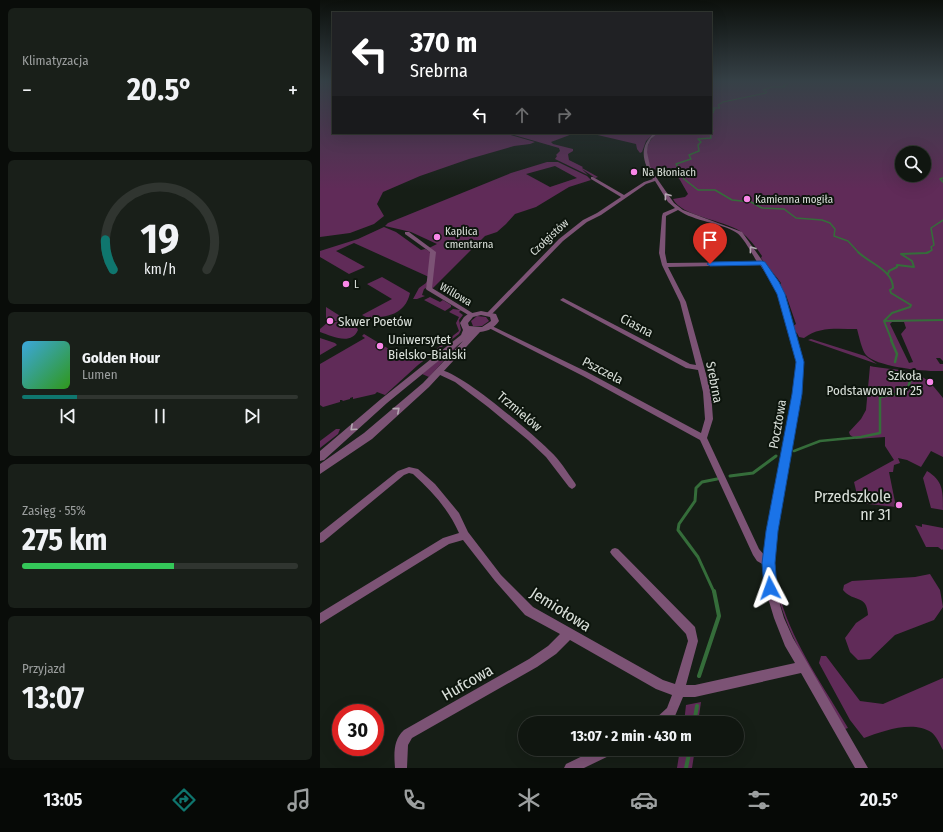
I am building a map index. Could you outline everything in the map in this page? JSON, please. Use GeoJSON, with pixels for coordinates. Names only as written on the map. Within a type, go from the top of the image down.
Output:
{"type":"FeatureCollection","features":[{"type":"Feature","properties":{"kind":"street"},"geometry":{"type":"LineString","coordinates":[[655,134],[648,141],[644,149],[646,161],[655,180],[677,209]]}},
{"type":"Feature","properties":{"kind":"street"},"geometry":{"type":"LineString","coordinates":[[592,178],[624,197]]}},
{"type":"Feature","properties":{"kind":"street","name":"Czołgistów"},"geometry":{"type":"LineString","coordinates":[[489,314],[554,246],[585,221],[599,214],[645,183],[655,180]]}},
{"type":"Feature","properties":{"kind":"street","name":"Pocztowa"},"geometry":{"type":"LineString","coordinates":[[677,209],[738,232],[778,287],[793,334],[799,357],[800,370],[789,442],[775,511],[769,563],[770,588],[779,618],[802,667],[862,768]]}},
{"type":"Feature","properties":{"kind":"street","name":"Srebrna"},"geometry":{"type":"LineString","coordinates":[[677,209],[665,214],[664,216],[662,253],[665,265],[683,302],[707,392],[709,406],[708,419],[703,438]]}},
{"type":"Feature","properties":{"kind":"street","name":"Willowa"},"geometry":{"type":"LineString","coordinates":[[407,233],[433,252],[429,289],[472,315]]}},
{"type":"Feature","properties":{"kind":"street"},"geometry":{"type":"LineString","coordinates":[[665,265],[762,263]]}},
{"type":"Feature","properties":{"kind":"street","name":"Ciasna"},"geometry":{"type":"LineString","coordinates":[[563,300],[688,366],[701,368]]}},
{"type":"Feature","properties":{"kind":"street"},"geometry":{"type":"LineString","coordinates":[[480,313],[489,314],[495,319],[490,327],[478,330],[465,326],[465,321],[472,315],[480,313]]}},
{"type":"Feature","properties":{"kind":"street","name":"Pszczela"},"geometry":{"type":"LineString","coordinates":[[490,327],[598,380],[703,438]]}},
{"type":"Feature","properties":{"kind":"street"},"geometry":{"type":"LineString","coordinates":[[320,457],[384,401],[464,336],[468,328]]}},
{"type":"Feature","properties":{"kind":"street"},"geometry":{"type":"LineString","coordinates":[[320,470],[368,436],[440,372],[478,330]]}},
{"type":"Feature","properties":{"kind":"street","name":"Trzmielów"},"geometry":{"type":"LineString","coordinates":[[440,372],[453,378],[532,438],[549,455],[572,485]]}},
{"type":"Feature","properties":{"kind":"street"},"geometry":{"type":"LineString","coordinates":[[703,438],[756,552],[760,558],[769,563]]}},
{"type":"Feature","properties":{"kind":"street","name":"Jemiołowa"},"geometry":{"type":"LineString","coordinates":[[320,539],[401,473],[409,470],[417,472],[446,502],[456,516],[465,535],[498,578],[519,602],[530,611],[568,634],[660,685],[678,691],[695,691],[802,667]]}},
{"type":"Feature","properties":{"kind":"street"},"geometry":{"type":"LineString","coordinates":[[320,619],[446,541],[465,535]]}},
{"type":"Feature","properties":{"kind":"street"},"geometry":{"type":"LineString","coordinates":[[616,552],[691,631],[694,641],[674,706],[667,716]]}},
{"type":"Feature","properties":{"kind":"street","name":"Hufcowa"},"geometry":{"type":"LineString","coordinates":[[401,768],[401,743],[403,738],[533,663],[552,650],[568,634]]}},
{"type":"Feature","properties":{"kind":"street"},"geometry":{"type":"LineString","coordinates":[[570,768],[596,756]]}},
{"type":"Feature","properties":{"kind":"shaded area"},"geometry":{"type":"Polygon","coordinates":[[[320,117],[332,117],[332,134],[507,134],[535,142],[514,146],[469,159],[420,176],[383,192],[377,204],[384,216],[374,224],[350,233],[320,237],[320,117]]]}},
{"type":"Feature","properties":{"kind":"shaded area"},"geometry":{"type":"Polygon","coordinates":[[[712,117],[943,117],[943,361],[940,358],[936,358],[940,364],[943,364],[943,371],[926,371],[880,363],[866,355],[857,329],[823,330],[810,334],[804,338],[799,337],[793,326],[796,324],[786,295],[783,293],[780,286],[781,283],[763,261],[761,258],[762,256],[740,231],[733,227],[693,214],[677,205],[673,199],[685,197],[688,194],[680,180],[670,168],[652,170],[649,165],[647,155],[650,141],[657,134],[712,134],[712,117]],[[892,322],[890,324],[909,363],[913,362],[901,334],[906,328],[904,322],[892,322]]]}},
{"type":"Feature","properties":{"kind":"shaded area"},"geometry":{"type":"Polygon","coordinates":[[[510,134],[572,134],[551,142],[553,144],[573,149],[573,151],[568,154],[569,160],[598,177],[595,178],[582,169],[588,175],[555,159],[557,156],[556,155],[560,151],[559,148],[510,134]]]}},
{"type":"Feature","properties":{"kind":"shaded area"},"geometry":{"type":"Polygon","coordinates":[[[593,134],[653,134],[646,141],[642,152],[640,153],[637,149],[636,144],[593,134]]]}},
{"type":"Feature","properties":{"kind":"shaded area"},"geometry":{"type":"Polygon","coordinates":[[[547,162],[558,162],[587,176],[591,180],[569,187],[536,207],[515,214],[497,232],[485,236],[432,289],[430,287],[433,270],[429,248],[437,244],[411,232],[385,226],[388,223],[511,173],[547,162]],[[555,166],[526,174],[550,187],[577,178],[555,166]]]}},
{"type":"Feature","properties":{"kind":"shaded area"},"geometry":{"type":"Polygon","coordinates":[[[384,227],[396,232],[421,250],[425,249],[431,252],[431,270],[426,288],[424,289],[422,295],[425,296],[413,299],[419,288],[426,283],[429,277],[354,243],[336,251],[365,267],[349,274],[320,257],[320,251],[358,239],[384,227]]]}},
{"type":"Feature","properties":{"kind":"shaded area"},"geometry":{"type":"Polygon","coordinates":[[[382,277],[410,293],[408,300],[400,310],[394,313],[382,317],[368,318],[362,315],[392,299],[367,284],[382,277]]]}},
{"type":"Feature","properties":{"kind":"shaded area"},"geometry":{"type":"Polygon","coordinates":[[[430,297],[440,302],[443,300],[451,305],[451,307],[445,311],[424,300],[430,297]]]}},
{"type":"Feature","properties":{"kind":"shaded area"},"geometry":{"type":"Polygon","coordinates":[[[326,307],[356,326],[358,330],[355,335],[346,339],[320,332],[320,329],[327,323],[331,324],[338,321],[326,321],[326,307]]]}},
{"type":"Feature","properties":{"kind":"shaded area"},"geometry":{"type":"Polygon","coordinates":[[[453,309],[461,310],[459,312],[463,315],[459,320],[461,330],[459,334],[418,365],[385,395],[377,392],[375,394],[353,399],[353,397],[343,401],[340,400],[340,402],[323,407],[320,405],[320,364],[365,338],[362,336],[364,334],[399,355],[421,361],[459,331],[456,323],[459,317],[449,312],[453,309]]]}},
{"type":"Feature","properties":{"kind":"shaded area"},"geometry":{"type":"Polygon","coordinates":[[[477,316],[486,317],[489,321],[482,326],[473,326],[471,321],[477,316]]]}},
{"type":"Feature","properties":{"kind":"shaded area"},"geometry":{"type":"Polygon","coordinates":[[[320,338],[335,343],[337,345],[320,355],[320,338]]]}},
{"type":"Feature","properties":{"kind":"shaded area"},"geometry":{"type":"Polygon","coordinates":[[[811,339],[865,356],[877,364],[808,340],[811,339]]]}},
{"type":"Feature","properties":{"kind":"shaded area"},"geometry":{"type":"Polygon","coordinates":[[[459,344],[429,377],[422,374],[459,344]]]}},
{"type":"Feature","properties":{"kind":"shaded area"},"geometry":{"type":"Polygon","coordinates":[[[870,366],[900,370],[922,377],[934,387],[943,398],[943,457],[931,451],[921,467],[907,460],[898,458],[900,463],[894,465],[893,472],[889,472],[896,507],[859,503],[854,482],[894,460],[885,446],[885,437],[856,439],[850,435],[849,432],[861,419],[866,410],[870,366]]]}},
{"type":"Feature","properties":{"kind":"shaded area"},"geometry":{"type":"Polygon","coordinates":[[[336,429],[340,429],[338,434],[320,448],[320,441],[336,429]]]}},
{"type":"Feature","properties":{"kind":"shaded area"},"geometry":{"type":"Polygon","coordinates":[[[927,471],[939,482],[943,497],[943,510],[931,508],[923,478],[927,471]]]}},
{"type":"Feature","properties":{"kind":"shaded area"},"geometry":{"type":"Polygon","coordinates":[[[922,524],[943,528],[942,550],[938,547],[926,547],[915,525],[922,527],[922,524]]]}},
{"type":"Feature","properties":{"kind":"shaded area"},"geometry":{"type":"Polygon","coordinates":[[[930,574],[940,590],[943,607],[934,620],[895,635],[870,659],[858,660],[850,652],[845,638],[856,623],[868,615],[867,608],[863,601],[847,594],[843,590],[844,585],[852,581],[915,577],[930,574]]]}},
{"type":"Feature","properties":{"kind":"shaded area"},"geometry":{"type":"Polygon","coordinates":[[[779,600],[781,601],[802,651],[848,728],[845,729],[799,650],[779,600]]]}},
{"type":"Feature","properties":{"kind":"shaded area"},"geometry":{"type":"Polygon","coordinates":[[[821,656],[826,656],[860,701],[883,704],[943,678],[943,750],[933,733],[915,727],[888,730],[864,738],[850,720],[819,663],[821,656]]]}},
{"type":"Feature","properties":{"kind":"shaded area"},"geometry":{"type":"Polygon","coordinates":[[[701,702],[699,716],[685,716],[686,705],[701,702]]]}},
{"type":"Feature","properties":{"kind":"shaded area"},"geometry":{"type":"Polygon","coordinates":[[[679,756],[694,756],[692,768],[677,768],[679,756]]]}},
{"type":"Feature","properties":{"kind":"waterway"},"geometry":{"type":"LineString","coordinates":[[710,134],[711,138],[698,139],[701,142],[698,145],[699,151],[689,155],[691,159],[676,164],[684,179],[698,190],[715,190],[732,200],[751,202],[762,208],[784,209],[796,218],[822,220],[830,223],[835,229],[834,236],[848,241],[858,252]]}},
{"type":"Feature","properties":{"kind":"waterway"},"geometry":{"type":"LineString","coordinates":[[943,178],[940,179],[943,182]]}},
{"type":"Feature","properties":{"kind":"waterway"},"geometry":{"type":"LineString","coordinates":[[928,252],[932,250],[931,247],[934,245],[931,228],[943,220]]}},
{"type":"Feature","properties":{"kind":"waterway"},"geometry":{"type":"LineString","coordinates":[[858,252],[880,267],[889,276],[893,288],[890,290],[891,293],[911,305],[910,307],[892,313],[884,321]]}},
{"type":"Feature","properties":{"kind":"waterway"},"geometry":{"type":"LineString","coordinates":[[888,274],[889,271],[897,267],[897,265],[914,267],[912,261],[901,254],[928,252]]}},
{"type":"Feature","properties":{"kind":"waterway"},"geometry":{"type":"LineString","coordinates":[[884,321],[943,320]]}},
{"type":"Feature","properties":{"kind":"waterway"},"geometry":{"type":"LineString","coordinates":[[884,321],[892,341]]}},
{"type":"Feature","properties":{"kind":"waterway"},"geometry":{"type":"LineString","coordinates":[[891,340],[897,354],[895,362]]}},
{"type":"Feature","properties":{"kind":"waterway"},"geometry":{"type":"LineString","coordinates":[[794,451],[820,441],[861,437],[880,433],[880,397],[906,392],[911,379],[902,371]]}},
{"type":"Feature","properties":{"kind":"waterway"},"geometry":{"type":"LineString","coordinates":[[730,476],[753,473],[776,456]]}},
{"type":"Feature","properties":{"kind":"waterway"},"geometry":{"type":"LineString","coordinates":[[714,592],[698,557],[678,530],[679,524],[695,501],[696,488],[702,482],[717,479]]}},
{"type":"Feature","properties":{"kind":"waterway"},"geometry":{"type":"LineString","coordinates":[[699,676],[719,616],[714,591]]}},
{"type":"Feature","properties":{"kind":"waterway"},"geometry":{"type":"LineString","coordinates":[[695,716],[697,706]]}},
{"type":"Feature","properties":{"kind":"waterway"},"geometry":{"type":"LineString","coordinates":[[686,768],[689,756]]}},
{"type":"Feature","properties":{"kind":"place","name":"Na Błoniach"},"geometry":{"type":"Point","coordinates":[634,172]}},
{"type":"Feature","properties":{"kind":"place","name":"Kamienna mogiła"},"geometry":{"type":"Point","coordinates":[747,199]}},
{"type":"Feature","properties":{"kind":"place","name":"Kaplica cmentarna"},"geometry":{"type":"Point","coordinates":[437,237]}},
{"type":"Feature","properties":{"kind":"place","name":"L"},"geometry":{"type":"Point","coordinates":[346,284]}},
{"type":"Feature","properties":{"kind":"place","name":"Skwer Poetów"},"geometry":{"type":"Point","coordinates":[330,321]}},
{"type":"Feature","properties":{"kind":"place","name":"Uniwersytet Bielsko-Bialski"},"geometry":{"type":"Point","coordinates":[380,346]}},
{"type":"Feature","properties":{"kind":"place","name":"Szkoła Podstawowa nr 25"},"geometry":{"type":"Point","coordinates":[930,382]}},
{"type":"Feature","properties":{"kind":"place","name":"Przedszkole nr 31"},"geometry":{"type":"Point","coordinates":[899,505]}},
{"type":"Feature","properties":{"kind":"route"},"geometry":{"type":"LineString","coordinates":[[710,264],[762,263],[781,294],[800,362],[797,394],[772,531],[769,563],[770,588]]}}]}
